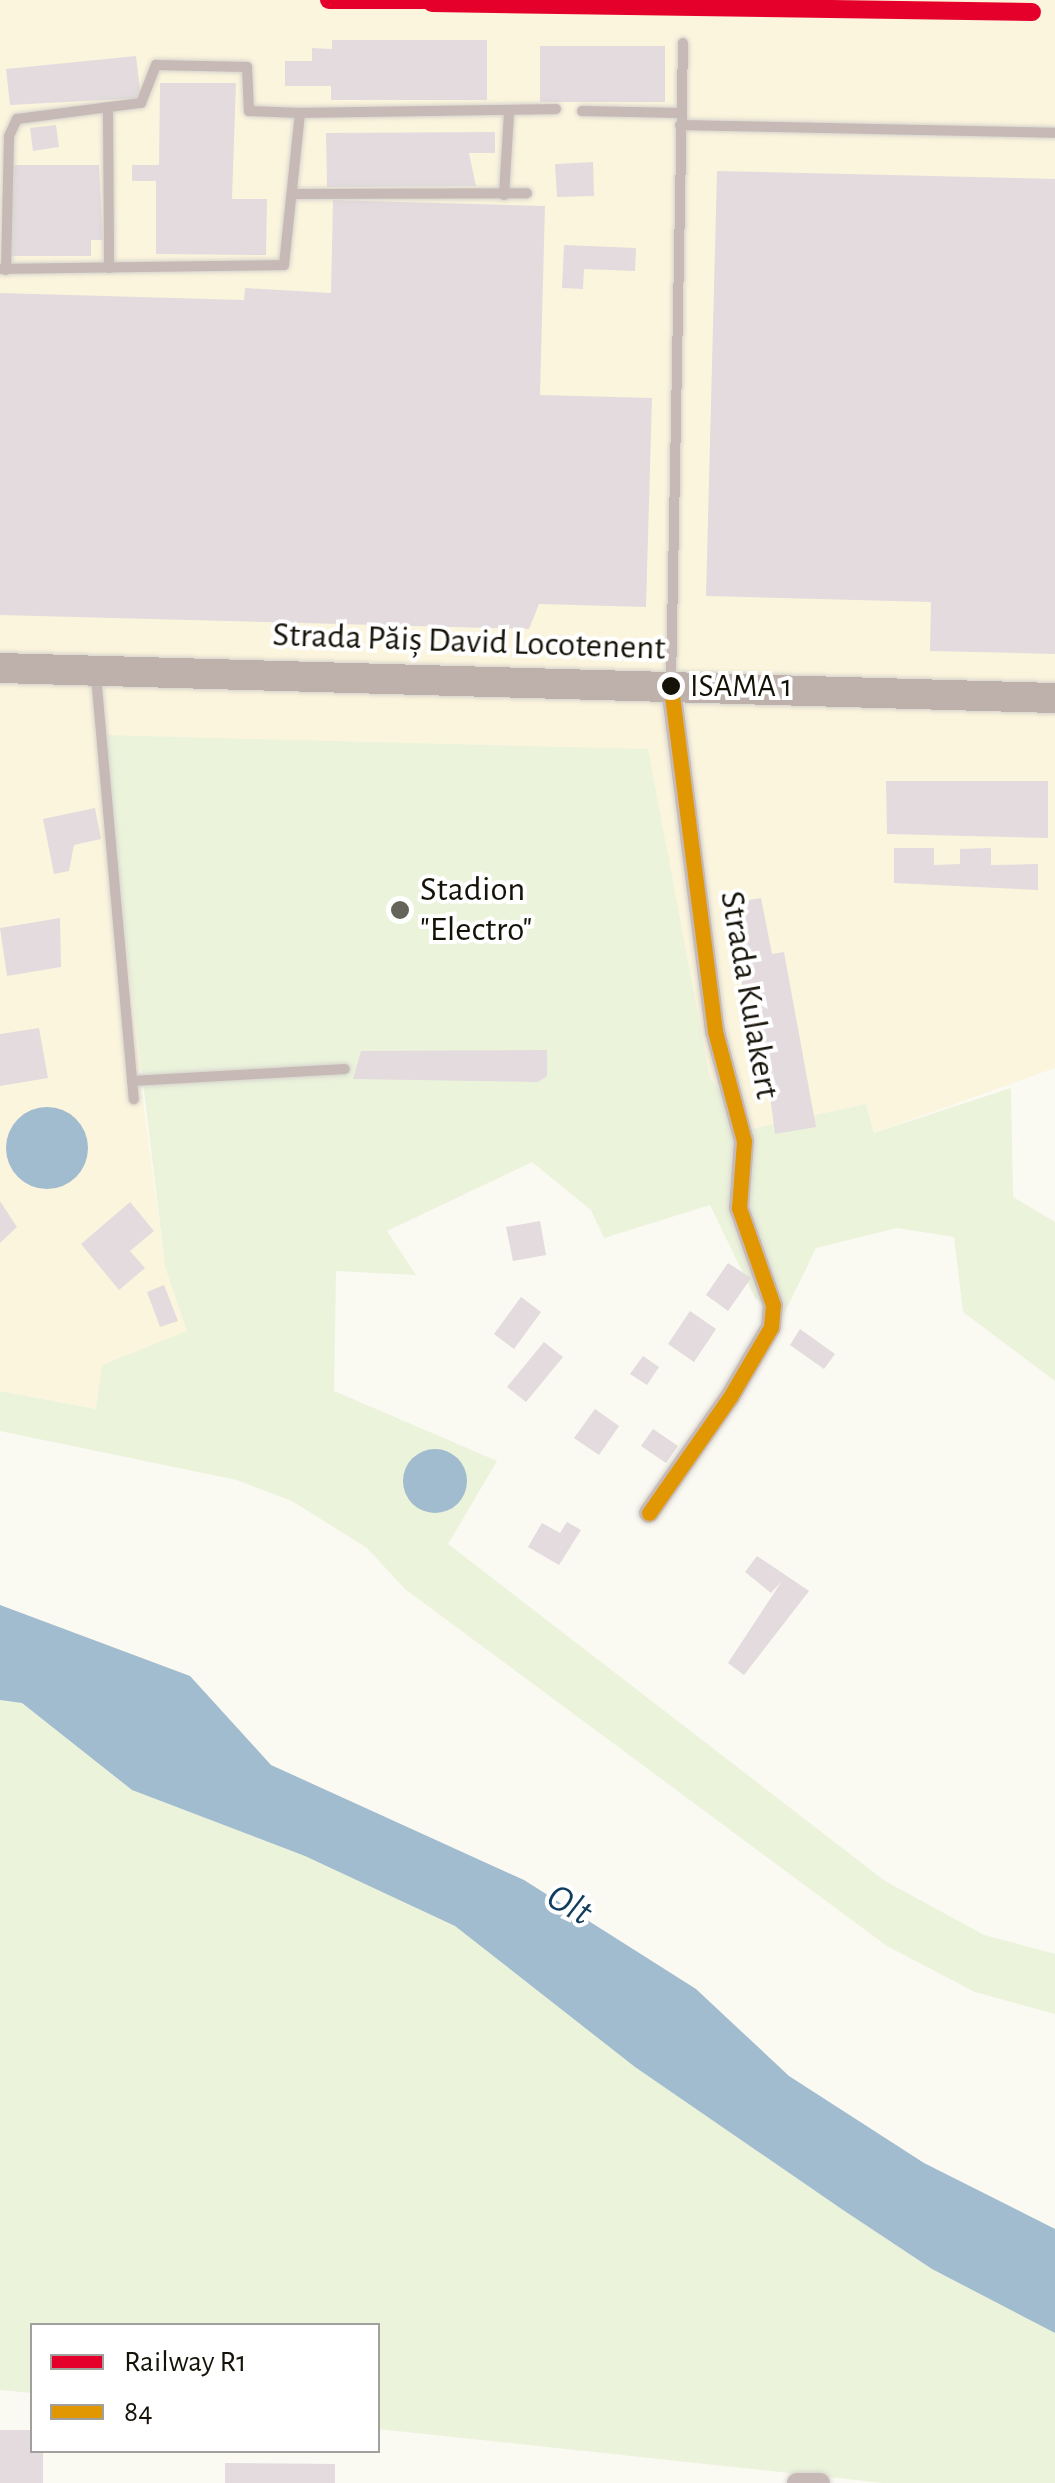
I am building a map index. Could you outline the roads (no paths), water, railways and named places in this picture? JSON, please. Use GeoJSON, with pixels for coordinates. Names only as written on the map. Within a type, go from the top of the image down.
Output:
{"type":"FeatureCollection","features":[{"type":"Feature","properties":{"kind":"main road","name":"Strada Păiș David Locotenent"},"geometry":{"type":"LineString","coordinates":[[0,668],[1055,698]]}},
{"type":"Feature","properties":{"kind":"street","name":"Strada Kulakert"},"geometry":{"type":"LineString","coordinates":[[648,1513],[730,1397],[771,1327],[772,1305],[739,1208],[744,1141],[716,1031],[671,686]]}},
{"type":"Feature","properties":{"kind":"street"},"geometry":{"type":"LineString","coordinates":[[797,2483],[820,2483]]}},
{"type":"Feature","properties":{"kind":"lane"},"geometry":{"type":"LineString","coordinates":[[671,686],[683,43]]}},
{"type":"Feature","properties":{"kind":"lane"},"geometry":{"type":"LineString","coordinates":[[300,113],[295,194],[284,264],[3,269],[11,126],[37,113],[108,110],[141,103],[156,65],[240,65],[248,73],[250,111],[509,113],[556,109]]}},
{"type":"Feature","properties":{"kind":"lane"},"geometry":{"type":"LineString","coordinates":[[108,110],[109,268]]}},
{"type":"Feature","properties":{"kind":"lane"},"geometry":{"type":"LineString","coordinates":[[582,111],[681,119],[1055,132]]}},
{"type":"Feature","properties":{"kind":"lane"},"geometry":{"type":"LineString","coordinates":[[504,196],[509,113]]}},
{"type":"Feature","properties":{"kind":"lane"},"geometry":{"type":"LineString","coordinates":[[295,194],[527,193]]}},
{"type":"Feature","properties":{"kind":"lane"},"geometry":{"type":"LineString","coordinates":[[95,669],[134,1099]]}},
{"type":"Feature","properties":{"kind":"lane"},"geometry":{"type":"LineString","coordinates":[[132,1081],[345,1070]]}},
{"type":"Feature","properties":{"kind":"water"},"geometry":{"type":"Polygon","coordinates":[[[47,1107],[63,1110],[76,1119],[85,1132],[85,1164],[76,1177],[63,1186],[47,1189],[31,1186],[18,1177],[9,1164],[6,1148],[9,1132],[18,1119],[31,1110],[47,1107]]]}},
{"type":"Feature","properties":{"kind":"water"},"geometry":{"type":"Polygon","coordinates":[[[435,1449],[458,1458],[467,1481],[458,1504],[435,1513],[412,1504],[403,1481],[412,1458],[435,1449]]]}},
{"type":"Feature","properties":{"kind":"water"},"geometry":{"type":"Polygon","coordinates":[[[0,1605],[190,1676],[271,1765],[524,1880],[696,1989],[789,2076],[924,2163],[1055,2229],[1055,2333],[932,2269],[843,2210],[635,2067],[455,1926],[305,1856],[132,1790],[22,1703],[0,1700],[0,1605]]]}},
{"type":"Feature","properties":{"kind":"rail line","name":"R1"},"geometry":{"type":"LineString","coordinates":[[329,0],[462,0]]}},
{"type":"Feature","properties":{"kind":"rail line","name":"R1"},"geometry":{"type":"LineString","coordinates":[[432,3],[1032,12]]}},
{"type":"Feature","properties":{"kind":"place","name":"ISAMA 1"},"geometry":{"type":"Point","coordinates":[671,686]}},
{"type":"Feature","properties":{"kind":"place","name":"Stadion \"Electro\""},"geometry":{"type":"Point","coordinates":[400,910]}},
{"type":"Feature","properties":{"kind":"water label","name":"Olt"},"geometry":{"type":"Point","coordinates":[569,1906]}}]}
